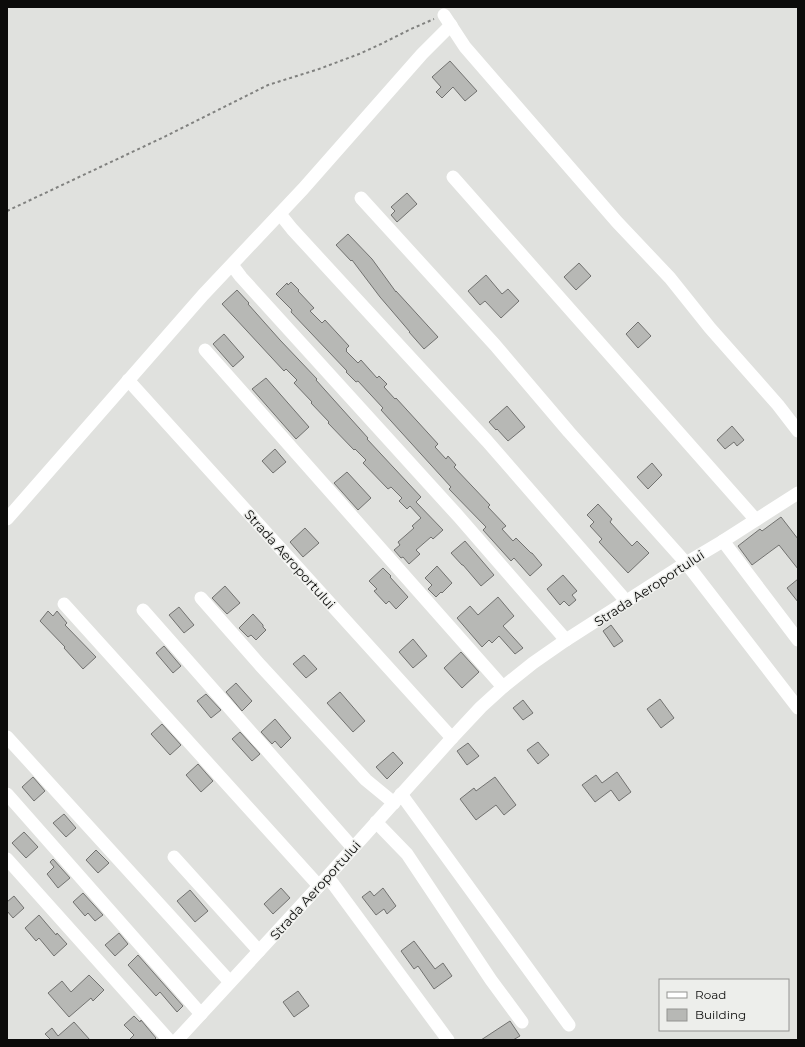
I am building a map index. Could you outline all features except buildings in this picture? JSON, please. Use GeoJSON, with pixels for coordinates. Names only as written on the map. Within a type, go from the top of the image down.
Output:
{"type":"FeatureCollection","features":[{"type":"Feature","properties":{"kind":"street"},"geometry":{"type":"LineString","coordinates":[[7,519],[203,295],[303,189],[417,60],[447,20],[465,47],[617,222],[670,278],[710,328],[778,405],[798,431]]}},
{"type":"Feature","properties":{"kind":"street"},"geometry":{"type":"LineString","coordinates":[[453,177],[756,520]]}},
{"type":"Feature","properties":{"kind":"street"},"geometry":{"type":"LineString","coordinates":[[361,198],[495,345],[686,563],[798,708]]}},
{"type":"Feature","properties":{"kind":"street"},"geometry":{"type":"LineString","coordinates":[[280,214],[487,441],[627,602]]}},
{"type":"Feature","properties":{"kind":"street"},"geometry":{"type":"LineString","coordinates":[[232,265],[459,517],[566,640]]}},
{"type":"Feature","properties":{"kind":"street"},"geometry":{"type":"LineString","coordinates":[[205,350],[503,687]]}},
{"type":"Feature","properties":{"kind":"street","name":"Strada Aeroportului"},"geometry":{"type":"LineString","coordinates":[[128,380],[452,738]]}},
{"type":"Feature","properties":{"kind":"street","name":"Strada Aeroportului"},"geometry":{"type":"LineString","coordinates":[[177,1040],[324,882],[452,738],[481,707],[503,687],[533,663],[566,640],[798,493]]}},
{"type":"Feature","properties":{"kind":"street"},"geometry":{"type":"LineString","coordinates":[[723,541],[798,640]]}},
{"type":"Feature","properties":{"kind":"street"},"geometry":{"type":"LineString","coordinates":[[201,598],[260,665],[366,780],[398,798],[569,1025]]}},
{"type":"Feature","properties":{"kind":"street"},"geometry":{"type":"LineString","coordinates":[[64,604],[324,882],[448,1040]]}},
{"type":"Feature","properties":{"kind":"street"},"geometry":{"type":"LineString","coordinates":[[143,610],[353,848]]}},
{"type":"Feature","properties":{"kind":"street"},"geometry":{"type":"LineString","coordinates":[[7,737],[230,982]]}},
{"type":"Feature","properties":{"kind":"street"},"geometry":{"type":"LineString","coordinates":[[7,794],[201,1014]]}},
{"type":"Feature","properties":{"kind":"street"},"geometry":{"type":"LineString","coordinates":[[376,822],[407,854],[491,980],[522,1022]]}},
{"type":"Feature","properties":{"kind":"street"},"geometry":{"type":"LineString","coordinates":[[174,858],[259,951]]}},
{"type":"Feature","properties":{"kind":"street"},"geometry":{"type":"LineString","coordinates":[[7,859],[169,1040]]}},
{"type":"Feature","properties":{"kind":"path"},"geometry":{"type":"LineString","coordinates":[[7,212],[164,137],[268,85],[319,69],[359,54],[411,28],[447,20]]}}]}
